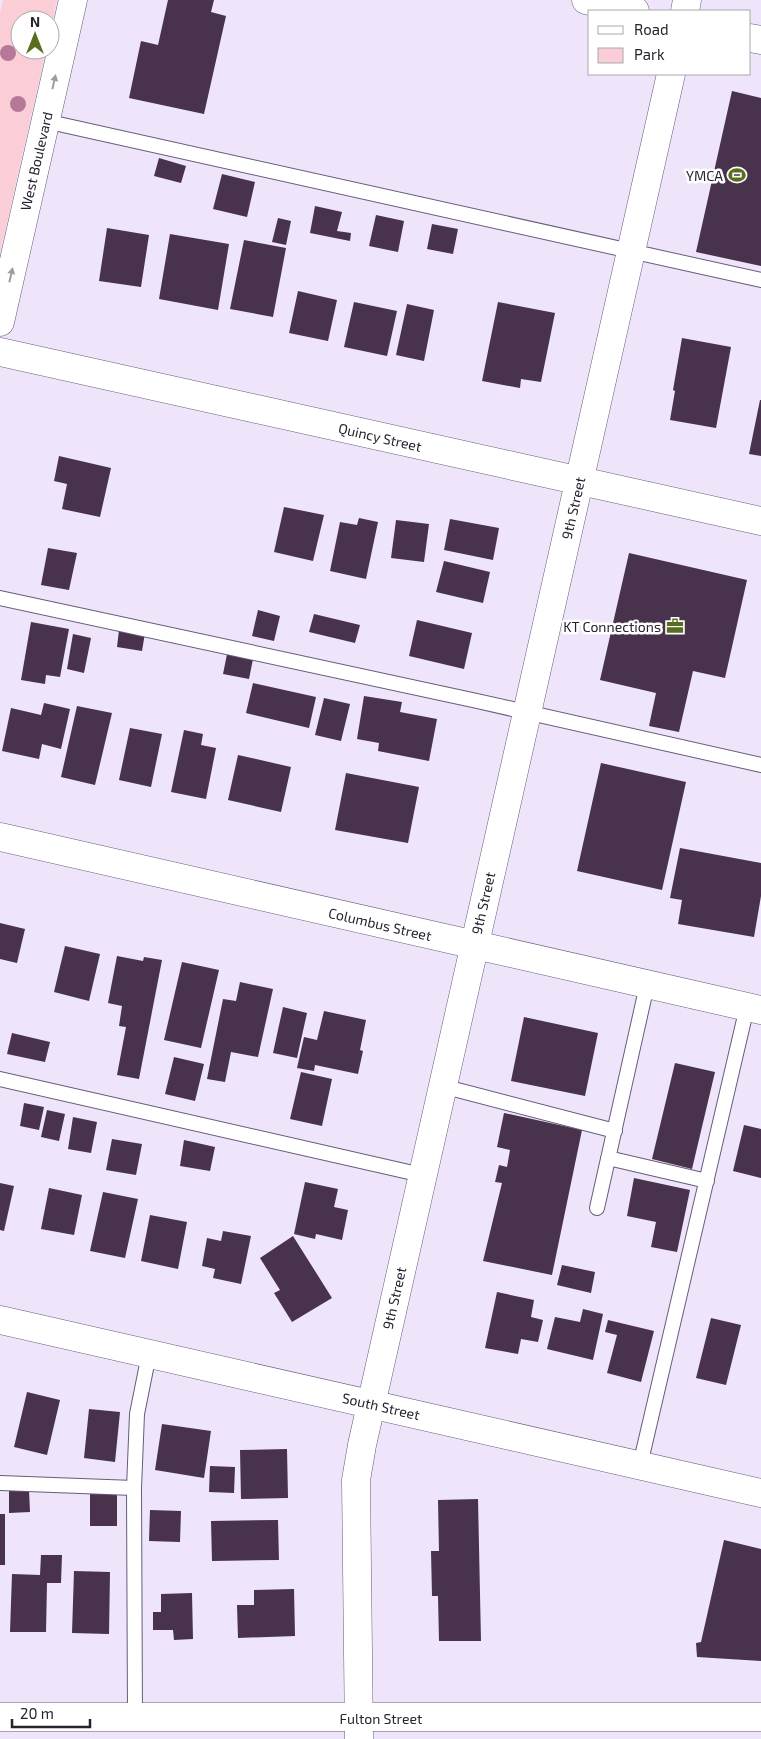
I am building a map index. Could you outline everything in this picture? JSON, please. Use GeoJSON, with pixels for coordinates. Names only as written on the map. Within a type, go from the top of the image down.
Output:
{"type":"FeatureCollection","features":[{"type":"Feature","properties":{"kind":"street","name":"West Boulevard"},"geometry":{"type":"LineString","coordinates":[[0,322],[73,0]]}},
{"type":"Feature","properties":{"kind":"street"},"geometry":{"type":"LineString","coordinates":[[586,0],[631,10]]}},
{"type":"Feature","properties":{"kind":"street","name":"9th Street"},"geometry":{"type":"LineString","coordinates":[[359,1728],[356,1480],[370,1404],[671,75]]}},
{"type":"Feature","properties":{"kind":"street","name":"Quincy Street"},"geometry":{"type":"LineString","coordinates":[[0,352],[761,521]]}},
{"type":"Feature","properties":{"kind":"street","name":"Columbus Street"},"geometry":{"type":"LineString","coordinates":[[0,837],[754,1009]]}},
{"type":"Feature","properties":{"kind":"street","name":"South Street"},"geometry":{"type":"LineString","coordinates":[[0,1320],[761,1493]]}},
{"type":"Feature","properties":{"kind":"street","name":"Fulton Street"},"geometry":{"type":"LineString","coordinates":[[0,1717],[134,1717],[359,1728],[761,1717]]}},
{"type":"Feature","properties":{"kind":"lane"},"geometry":{"type":"LineString","coordinates":[[45,121],[761,280]]}},
{"type":"Feature","properties":{"kind":"lane"},"geometry":{"type":"LineString","coordinates":[[0,598],[761,765]]}},
{"type":"Feature","properties":{"kind":"lane"},"geometry":{"type":"LineString","coordinates":[[597,1208],[648,985]]}},
{"type":"Feature","properties":{"kind":"lane"},"geometry":{"type":"LineString","coordinates":[[640,1465],[707,1180],[754,1009]]}},
{"type":"Feature","properties":{"kind":"lane"},"geometry":{"type":"LineString","coordinates":[[0,1079],[422,1175]]}},
{"type":"Feature","properties":{"kind":"lane"},"geometry":{"type":"LineString","coordinates":[[442,1086],[615,1131]]}},
{"type":"Feature","properties":{"kind":"lane"},"geometry":{"type":"LineString","coordinates":[[608,1158],[707,1180]]}},
{"type":"Feature","properties":{"kind":"lane"},"geometry":{"type":"LineString","coordinates":[[134,1717],[134,1488],[137,1414],[148,1354]]}},
{"type":"Feature","properties":{"kind":"lane"},"geometry":{"type":"LineString","coordinates":[[0,1484],[134,1488]]}},
{"type":"Feature","properties":{"kind":"green space"},"geometry":{"type":"Polygon","coordinates":[[[3,0],[57,0],[55,10],[10,10],[10,60],[44,60],[0,253],[0,13],[3,0]]]}},
{"type":"Feature","properties":{"kind":"building"},"geometry":{"type":"Polygon","coordinates":[[[168,0],[214,0],[211,12],[226,16],[204,114],[129,98],[141,41],[158,45],[168,0]]]}},
{"type":"Feature","properties":{"kind":"building","name":"YMCA"},"geometry":{"type":"Polygon","coordinates":[[[732,91],[761,98],[761,266],[696,252],[732,91]]]}},
{"type":"Feature","properties":{"kind":"building"},"geometry":{"type":"Polygon","coordinates":[[[159,158],[186,166],[181,183],[154,176],[159,158]]]}},
{"type":"Feature","properties":{"kind":"building"},"geometry":{"type":"Polygon","coordinates":[[[222,174],[255,182],[247,217],[213,209],[222,174]]]}},
{"type":"Feature","properties":{"kind":"building"},"geometry":{"type":"Polygon","coordinates":[[[315,206],[342,212],[337,231],[351,233],[350,241],[310,233],[315,206]]]}},
{"type":"Feature","properties":{"kind":"building"},"geometry":{"type":"Polygon","coordinates":[[[376,215],[404,221],[398,252],[369,246],[376,215]]]}},
{"type":"Feature","properties":{"kind":"building"},"geometry":{"type":"Polygon","coordinates":[[[278,218],[291,221],[286,245],[272,242],[278,218]]]}},
{"type":"Feature","properties":{"kind":"building"},"geometry":{"type":"Polygon","coordinates":[[[432,224],[458,229],[453,254],[427,249],[432,224]]]}},
{"type":"Feature","properties":{"kind":"building"},"geometry":{"type":"Polygon","coordinates":[[[107,228],[149,235],[141,287],[99,281],[107,228]]]}},
{"type":"Feature","properties":{"kind":"building"},"geometry":{"type":"Polygon","coordinates":[[[170,234],[229,244],[218,310],[159,299],[170,234]]]}},
{"type":"Feature","properties":{"kind":"building"},"geometry":{"type":"Polygon","coordinates":[[[244,240],[286,248],[273,317],[230,309],[244,240]]]}},
{"type":"Feature","properties":{"kind":"building"},"geometry":{"type":"Polygon","coordinates":[[[298,291],[337,300],[328,341],[289,333],[298,291]]]}},
{"type":"Feature","properties":{"kind":"building"},"geometry":{"type":"Polygon","coordinates":[[[354,302],[397,311],[387,356],[344,347],[354,302]]]}},
{"type":"Feature","properties":{"kind":"building"},"geometry":{"type":"Polygon","coordinates":[[[498,302],[555,313],[541,382],[521,379],[520,388],[482,381],[498,302]]]}},
{"type":"Feature","properties":{"kind":"building"},"geometry":{"type":"Polygon","coordinates":[[[407,304],[434,310],[424,361],[396,355],[407,304]]]}},
{"type":"Feature","properties":{"kind":"building"},"geometry":{"type":"Polygon","coordinates":[[[682,338],[731,347],[716,428],[670,420],[682,338]]]}},
{"type":"Feature","properties":{"kind":"building"},"geometry":{"type":"Polygon","coordinates":[[[761,400],[761,456],[749,454],[761,400]]]}},
{"type":"Feature","properties":{"kind":"building"},"geometry":{"type":"Polygon","coordinates":[[[59,456],[111,468],[100,517],[62,509],[67,484],[54,481],[59,456]]]}},
{"type":"Feature","properties":{"kind":"building"},"geometry":{"type":"Polygon","coordinates":[[[284,507],[324,515],[313,561],[274,552],[284,507]]]}},
{"type":"Feature","properties":{"kind":"building"},"geometry":{"type":"Polygon","coordinates":[[[359,518],[378,522],[366,579],[330,571],[340,522],[357,525],[359,518]]]}},
{"type":"Feature","properties":{"kind":"building"},"geometry":{"type":"Polygon","coordinates":[[[450,519],[499,528],[493,560],[444,550],[450,519]]]}},
{"type":"Feature","properties":{"kind":"building"},"geometry":{"type":"Polygon","coordinates":[[[396,520],[429,524],[424,562],[391,558],[396,520]]]}},
{"type":"Feature","properties":{"kind":"building"},"geometry":{"type":"Polygon","coordinates":[[[48,548],[77,553],[69,590],[41,585],[48,548]]]}},
{"type":"Feature","properties":{"kind":"building","name":"KT Connections"},"geometry":{"type":"Polygon","coordinates":[[[629,553],[747,580],[725,678],[693,671],[679,732],[649,726],[656,693],[600,680],[629,553]]]}},
{"type":"Feature","properties":{"kind":"building"},"geometry":{"type":"Polygon","coordinates":[[[444,561],[490,572],[483,603],[436,592],[444,561]]]}},
{"type":"Feature","properties":{"kind":"building"},"geometry":{"type":"Polygon","coordinates":[[[258,610],[280,616],[274,641],[252,636],[258,610]]]}},
{"type":"Feature","properties":{"kind":"building"},"geometry":{"type":"Polygon","coordinates":[[[314,614],[360,625],[355,643],[309,632],[314,614]]]}},
{"type":"Feature","properties":{"kind":"building"},"geometry":{"type":"Polygon","coordinates":[[[417,620],[472,633],[464,669],[409,656],[417,620]]]}},
{"type":"Feature","properties":{"kind":"building"},"geometry":{"type":"Polygon","coordinates":[[[31,622],[69,629],[60,677],[46,675],[45,684],[21,680],[31,622]]]}},
{"type":"Feature","properties":{"kind":"building"},"geometry":{"type":"Polygon","coordinates":[[[119,630],[145,633],[142,651],[117,647],[119,630]]]}},
{"type":"Feature","properties":{"kind":"building"},"geometry":{"type":"Polygon","coordinates":[[[73,634],[91,638],[84,673],[67,669],[73,634]]]}},
{"type":"Feature","properties":{"kind":"building"},"geometry":{"type":"Polygon","coordinates":[[[227,654],[253,659],[249,679],[223,674],[227,654]]]}},
{"type":"Feature","properties":{"kind":"building"},"geometry":{"type":"Polygon","coordinates":[[[253,683],[316,697],[309,728],[246,713],[253,683]]]}},
{"type":"Feature","properties":{"kind":"building"},"geometry":{"type":"Polygon","coordinates":[[[364,696],[402,702],[400,712],[437,719],[429,761],[378,751],[379,743],[357,739],[364,696]]]}},
{"type":"Feature","properties":{"kind":"building"},"geometry":{"type":"Polygon","coordinates":[[[324,698],[350,704],[341,741],[315,735],[324,698]]]}},
{"type":"Feature","properties":{"kind":"building"},"geometry":{"type":"Polygon","coordinates":[[[44,703],[70,709],[61,749],[42,744],[39,759],[2,751],[11,708],[41,715],[44,703]]]}},
{"type":"Feature","properties":{"kind":"building"},"geometry":{"type":"Polygon","coordinates":[[[77,706],[112,713],[95,785],[61,777],[77,706]]]}},
{"type":"Feature","properties":{"kind":"building"},"geometry":{"type":"Polygon","coordinates":[[[130,728],[162,734],[151,787],[119,780],[130,728]]]}},
{"type":"Feature","properties":{"kind":"building"},"geometry":{"type":"Polygon","coordinates":[[[184,730],[203,734],[201,745],[216,748],[206,799],[171,792],[184,730]]]}},
{"type":"Feature","properties":{"kind":"building"},"geometry":{"type":"Polygon","coordinates":[[[238,755],[291,767],[281,812],[228,800],[238,755]]]}},
{"type":"Feature","properties":{"kind":"building"},"geometry":{"type":"Polygon","coordinates":[[[601,763],[686,782],[662,890],[577,871],[601,763]]]}},
{"type":"Feature","properties":{"kind":"building"},"geometry":{"type":"Polygon","coordinates":[[[346,773],[419,787],[408,843],[335,830],[346,773]]]}},
{"type":"Feature","properties":{"kind":"building"},"geometry":{"type":"Polygon","coordinates":[[[680,848],[761,863],[761,896],[754,937],[678,924],[682,900],[670,898],[680,848]]]}},
{"type":"Feature","properties":{"kind":"building"},"geometry":{"type":"Polygon","coordinates":[[[0,923],[25,929],[17,963],[0,959],[0,923]]]}},
{"type":"Feature","properties":{"kind":"building"},"geometry":{"type":"Polygon","coordinates":[[[65,946],[100,954],[89,1001],[54,992],[65,946]]]}},
{"type":"Feature","properties":{"kind":"building"},"geometry":{"type":"Polygon","coordinates":[[[117,956],[143,961],[144,957],[162,960],[139,1079],[117,1075],[126,1027],[119,1026],[122,1006],[108,1003],[117,956]]]}},
{"type":"Feature","properties":{"kind":"building"},"geometry":{"type":"Polygon","coordinates":[[[182,962],[219,970],[201,1048],[164,1040],[182,962]]]}},
{"type":"Feature","properties":{"kind":"building"},"geometry":{"type":"Polygon","coordinates":[[[240,982],[273,989],[258,1057],[231,1052],[225,1082],[207,1079],[223,999],[236,1001],[240,982]]]}},
{"type":"Feature","properties":{"kind":"building"},"geometry":{"type":"Polygon","coordinates":[[[283,1007],[307,1013],[297,1058],[273,1053],[283,1007]]]}},
{"type":"Feature","properties":{"kind":"building"},"geometry":{"type":"Polygon","coordinates":[[[324,1011],[366,1020],[360,1050],[363,1051],[358,1074],[315,1065],[314,1071],[297,1068],[304,1037],[317,1040],[324,1011]]]}},
{"type":"Feature","properties":{"kind":"building"},"geometry":{"type":"Polygon","coordinates":[[[524,1017],[598,1033],[585,1096],[511,1081],[524,1017]]]}},
{"type":"Feature","properties":{"kind":"building"},"geometry":{"type":"Polygon","coordinates":[[[12,1033],[50,1042],[45,1062],[7,1054],[12,1033]]]}},
{"type":"Feature","properties":{"kind":"building"},"geometry":{"type":"Polygon","coordinates":[[[174,1057],[204,1064],[195,1101],[165,1094],[174,1057]]]}},
{"type":"Feature","properties":{"kind":"building"},"geometry":{"type":"Polygon","coordinates":[[[675,1063],[715,1072],[692,1169],[652,1159],[675,1063]]]}},
{"type":"Feature","properties":{"kind":"building"},"geometry":{"type":"Polygon","coordinates":[[[301,1072],[332,1079],[322,1126],[290,1119],[301,1072]]]}},
{"type":"Feature","properties":{"kind":"building"},"geometry":{"type":"Polygon","coordinates":[[[24,1103],[44,1107],[39,1130],[20,1126],[24,1103]]]}},
{"type":"Feature","properties":{"kind":"building"},"geometry":{"type":"Polygon","coordinates":[[[47,1110],[65,1114],[59,1141],[41,1137],[47,1110]]]}},
{"type":"Feature","properties":{"kind":"building"},"geometry":{"type":"Polygon","coordinates":[[[504,1113],[582,1130],[552,1275],[483,1261],[502,1183],[495,1182],[499,1165],[507,1167],[510,1150],[497,1147],[504,1113]]]}},
{"type":"Feature","properties":{"kind":"building"},"geometry":{"type":"Polygon","coordinates":[[[73,1117],[97,1122],[91,1153],[68,1149],[73,1117]]]}},
{"type":"Feature","properties":{"kind":"building"},"geometry":{"type":"Polygon","coordinates":[[[744,1125],[761,1129],[761,1178],[733,1171],[744,1125]]]}},
{"type":"Feature","properties":{"kind":"building"},"geometry":{"type":"Polygon","coordinates":[[[112,1139],[142,1144],[136,1175],[106,1170],[112,1139]]]}},
{"type":"Feature","properties":{"kind":"building"},"geometry":{"type":"Polygon","coordinates":[[[184,1140],[215,1147],[210,1171],[180,1166],[184,1140]]]}},
{"type":"Feature","properties":{"kind":"building"},"geometry":{"type":"Polygon","coordinates":[[[634,1178],[690,1190],[677,1252],[651,1247],[656,1222],[627,1216],[634,1178]]]}},
{"type":"Feature","properties":{"kind":"building"},"geometry":{"type":"Polygon","coordinates":[[[305,1182],[338,1189],[334,1207],[348,1210],[342,1240],[316,1234],[315,1239],[294,1234],[305,1182]]]}},
{"type":"Feature","properties":{"kind":"building"},"geometry":{"type":"Polygon","coordinates":[[[0,1183],[14,1186],[4,1231],[0,1230],[0,1183]]]}},
{"type":"Feature","properties":{"kind":"building"},"geometry":{"type":"Polygon","coordinates":[[[49,1188],[82,1195],[74,1235],[41,1229],[49,1188]]]}},
{"type":"Feature","properties":{"kind":"building"},"geometry":{"type":"Polygon","coordinates":[[[103,1192],[138,1199],[125,1258],[90,1251],[103,1192]]]}},
{"type":"Feature","properties":{"kind":"building"},"geometry":{"type":"Polygon","coordinates":[[[150,1215],[187,1222],[178,1269],[141,1261],[150,1215]]]}},
{"type":"Feature","properties":{"kind":"building"},"geometry":{"type":"Polygon","coordinates":[[[223,1231],[251,1236],[241,1284],[213,1278],[215,1269],[202,1266],[207,1238],[221,1241],[223,1231]]]}},
{"type":"Feature","properties":{"kind":"building"},"geometry":{"type":"Polygon","coordinates":[[[293,1236],[332,1298],[292,1322],[274,1293],[280,1290],[260,1258],[293,1236]]]}},
{"type":"Feature","properties":{"kind":"building"},"geometry":{"type":"Polygon","coordinates":[[[562,1265],[595,1272],[591,1293],[557,1285],[562,1265]]]}},
{"type":"Feature","properties":{"kind":"building"},"geometry":{"type":"Polygon","coordinates":[[[497,1292],[534,1300],[531,1317],[543,1320],[538,1342],[521,1339],[518,1354],[485,1348],[497,1292]]]}},
{"type":"Feature","properties":{"kind":"building"},"geometry":{"type":"Polygon","coordinates":[[[583,1309],[603,1314],[593,1360],[547,1349],[555,1317],[580,1322],[583,1309]]]}},
{"type":"Feature","properties":{"kind":"building"},"geometry":{"type":"Polygon","coordinates":[[[711,1318],[741,1325],[726,1385],[696,1378],[711,1318]]]}},
{"type":"Feature","properties":{"kind":"building"},"geometry":{"type":"Polygon","coordinates":[[[608,1320],[654,1331],[641,1382],[607,1373],[617,1335],[605,1332],[608,1320]]]}},
{"type":"Feature","properties":{"kind":"building"},"geometry":{"type":"Polygon","coordinates":[[[27,1392],[60,1400],[47,1455],[14,1447],[27,1392]]]}},
{"type":"Feature","properties":{"kind":"building"},"geometry":{"type":"Polygon","coordinates":[[[89,1409],[120,1412],[115,1462],[84,1458],[89,1409]]]}},
{"type":"Feature","properties":{"kind":"building"},"geometry":{"type":"Polygon","coordinates":[[[162,1424],[211,1431],[204,1478],[155,1470],[162,1424]]]}},
{"type":"Feature","properties":{"kind":"building"},"geometry":{"type":"Polygon","coordinates":[[[287,1449],[288,1498],[241,1499],[240,1450],[287,1449]]]}},
{"type":"Feature","properties":{"kind":"building"},"geometry":{"type":"Polygon","coordinates":[[[210,1466],[235,1467],[234,1493],[209,1492],[210,1466]]]}},
{"type":"Feature","properties":{"kind":"building"},"geometry":{"type":"Polygon","coordinates":[[[29,1490],[30,1512],[9,1513],[9,1491],[29,1490]]]}},
{"type":"Feature","properties":{"kind":"building"},"geometry":{"type":"Polygon","coordinates":[[[90,1494],[117,1494],[117,1526],[90,1526],[90,1494]]]}},
{"type":"Feature","properties":{"kind":"building"},"geometry":{"type":"Polygon","coordinates":[[[478,1499],[481,1641],[439,1641],[438,1596],[432,1596],[431,1551],[439,1551],[438,1500],[478,1499]]]}},
{"type":"Feature","properties":{"kind":"building"},"geometry":{"type":"Polygon","coordinates":[[[150,1510],[181,1511],[180,1542],[149,1541],[150,1510]]]}},
{"type":"Feature","properties":{"kind":"building"},"geometry":{"type":"Polygon","coordinates":[[[0,1514],[5,1514],[5,1565],[0,1565],[0,1514]]]}},
{"type":"Feature","properties":{"kind":"building"},"geometry":{"type":"Polygon","coordinates":[[[278,1520],[279,1560],[212,1561],[211,1521],[278,1520]]]}},
{"type":"Feature","properties":{"kind":"building"},"geometry":{"type":"Polygon","coordinates":[[[724,1540],[761,1549],[761,1661],[697,1657],[696,1643],[701,1642],[724,1540]]]}},
{"type":"Feature","properties":{"kind":"building"},"geometry":{"type":"Polygon","coordinates":[[[41,1555],[62,1555],[61,1583],[47,1583],[46,1632],[10,1632],[12,1574],[40,1575],[41,1555]]]}},
{"type":"Feature","properties":{"kind":"building"},"geometry":{"type":"Polygon","coordinates":[[[74,1571],[110,1572],[109,1634],[72,1633],[74,1571]]]}},
{"type":"Feature","properties":{"kind":"building"},"geometry":{"type":"Polygon","coordinates":[[[294,1589],[295,1636],[238,1638],[237,1605],[254,1605],[254,1590],[294,1589]]]}},
{"type":"Feature","properties":{"kind":"building"},"geometry":{"type":"Polygon","coordinates":[[[192,1593],[193,1639],[174,1640],[173,1630],[153,1630],[153,1612],[161,1612],[161,1594],[192,1593]]]}},
{"type":"Feature","properties":{"kind":"place","name":"YMCA"},"geometry":{"type":"Point","coordinates":[737,175]}},
{"type":"Feature","properties":{"kind":"place","name":"KT Connections"},"geometry":{"type":"Point","coordinates":[675,626]}}]}
